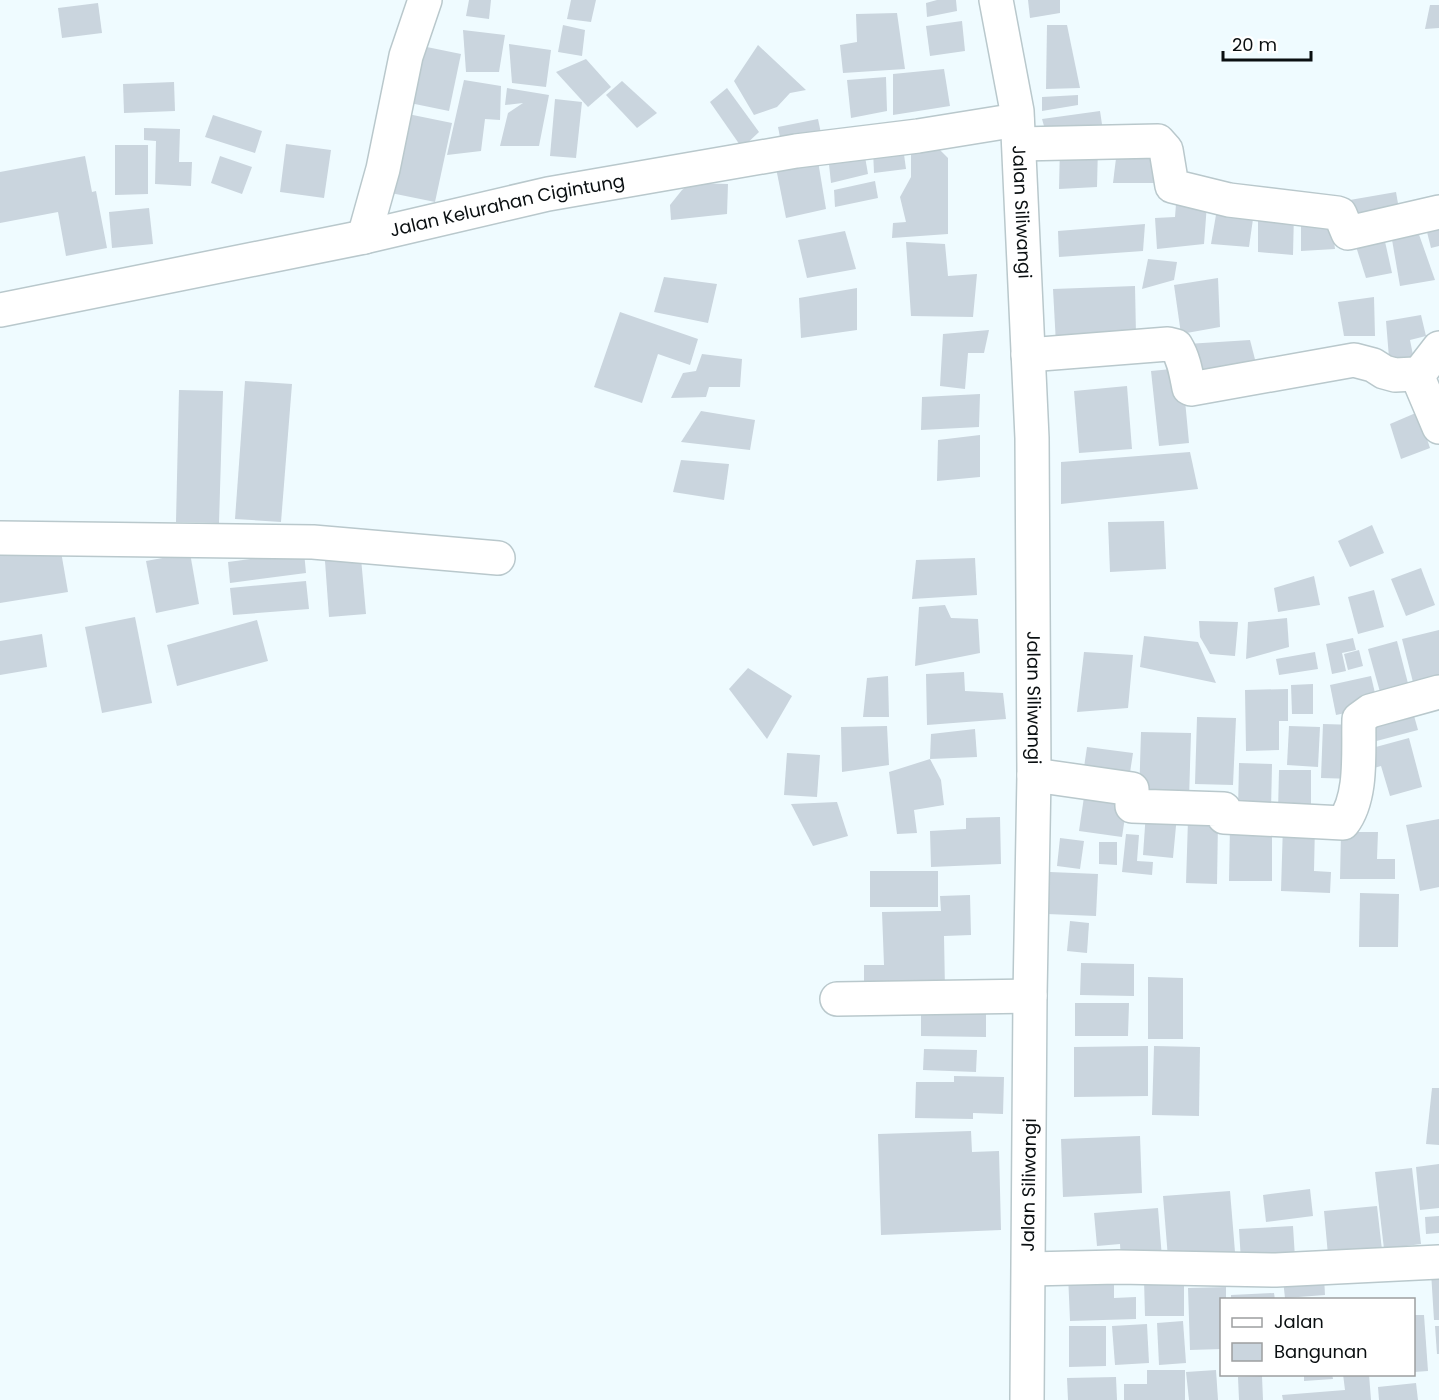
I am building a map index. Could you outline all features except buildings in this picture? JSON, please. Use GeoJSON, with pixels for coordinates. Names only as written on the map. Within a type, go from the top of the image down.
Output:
{"type":"FeatureCollection","features":[{"type":"Feature","properties":{"kind":"street"},"geometry":{"type":"LineString","coordinates":[[364,237],[383,169],[406,56],[425,0]]}},
{"type":"Feature","properties":{"kind":"street","name":"Jalan Siliwangi"},"geometry":{"type":"LineString","coordinates":[[996,0],[1018,132],[1032,438],[1034,775],[1030,996],[1028,1400]]}},
{"type":"Feature","properties":{"kind":"street","name":"Jalan Kelurahan Cigintung"},"geometry":{"type":"LineString","coordinates":[[0,310],[364,237],[548,194],[796,151],[918,136],[1018,132],[1158,141],[1166,150],[1172,186],[1229,200],[1337,213],[1342,217],[1348,233],[1439,212]]}},
{"type":"Feature","properties":{"kind":"street"},"geometry":{"type":"LineString","coordinates":[[1028,355],[1168,344],[1176,346],[1183,360],[1188,388],[1191,389],[1354,360],[1373,365],[1384,372],[1395,375],[1415,374],[1422,370],[1439,348]]}},
{"type":"Feature","properties":{"kind":"street"},"geometry":{"type":"LineString","coordinates":[[1415,374],[1439,427]]}},
{"type":"Feature","properties":{"kind":"street"},"geometry":{"type":"LineString","coordinates":[[0,538],[313,542],[498,558]]}},
{"type":"Feature","properties":{"kind":"street"},"geometry":{"type":"LineString","coordinates":[[1034,775],[1132,789],[1132,806],[1224,809],[1224,817],[1343,823],[1348,816],[1356,793],[1359,719],[1370,711],[1439,692]]}},
{"type":"Feature","properties":{"kind":"street"},"geometry":{"type":"LineString","coordinates":[[837,999],[1030,996]]}},
{"type":"Feature","properties":{"kind":"street"},"geometry":{"type":"LineString","coordinates":[[1029,1269],[1276,1270],[1439,1262]]}}]}
